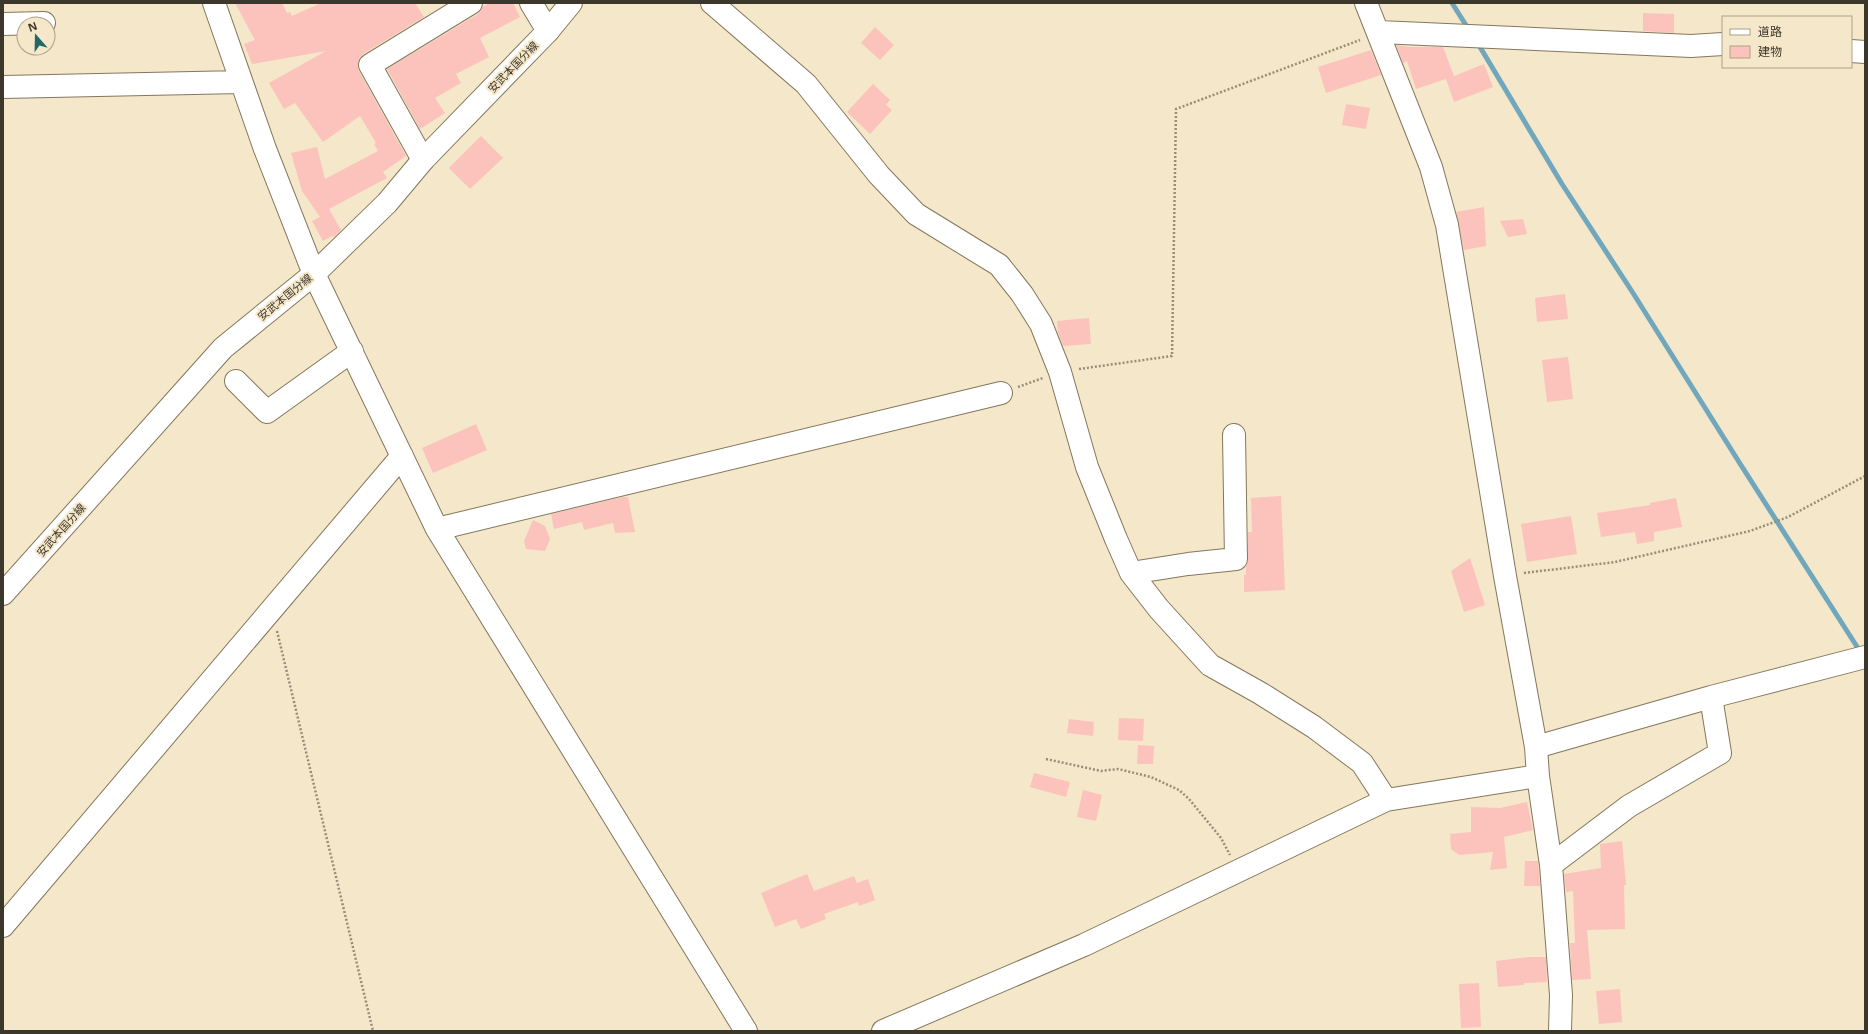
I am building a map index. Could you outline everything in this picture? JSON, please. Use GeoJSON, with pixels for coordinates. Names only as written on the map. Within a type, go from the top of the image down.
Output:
{"type":"FeatureCollection","features":[{"type":"Feature","properties":{"kind":"street"},"geometry":{"type":"LineString","coordinates":[[214,3],[265,149],[314,274],[437,529],[746,1031]]}},
{"type":"Feature","properties":{"kind":"street"},"geometry":{"type":"LineString","coordinates":[[423,160],[370,65],[471,3]]}},
{"type":"Feature","properties":{"kind":"street"},"geometry":{"type":"LineString","coordinates":[[531,3],[548,31]]}},
{"type":"Feature","properties":{"kind":"street","name":"安武本国分線"},"geometry":{"type":"LineString","coordinates":[[3,594],[223,348],[314,274],[387,203],[423,160],[548,31],[571,3]]}},
{"type":"Feature","properties":{"kind":"street"},"geometry":{"type":"LineString","coordinates":[[712,3],[806,84],[879,175],[916,214],[999,265],[1022,294],[1041,324],[1060,372],[1087,467],[1131,573],[1159,610],[1210,665],[1260,693],[1302,720],[1362,763],[1386,800]]}},
{"type":"Feature","properties":{"kind":"street"},"geometry":{"type":"LineString","coordinates":[[1366,3],[1379,32],[1431,167],[1447,225],[1504,576],[1536,747],[1538,776],[1551,865],[1561,995],[1560,1031]]}},
{"type":"Feature","properties":{"kind":"street"},"geometry":{"type":"LineString","coordinates":[[3,24],[16,24]]}},
{"type":"Feature","properties":{"kind":"street"},"geometry":{"type":"LineString","coordinates":[[1379,32],[1691,46],[1722,44]]}},
{"type":"Feature","properties":{"kind":"street"},"geometry":{"type":"LineString","coordinates":[[1852,51],[1865,52]]}},
{"type":"Feature","properties":{"kind":"street"},"geometry":{"type":"LineString","coordinates":[[3,87],[241,82]]}},
{"type":"Feature","properties":{"kind":"street"},"geometry":{"type":"LineString","coordinates":[[236,381],[268,412],[352,351]]}},
{"type":"Feature","properties":{"kind":"street"},"geometry":{"type":"LineString","coordinates":[[437,529],[1000,393]]}},
{"type":"Feature","properties":{"kind":"street"},"geometry":{"type":"LineString","coordinates":[[1131,573],[1188,564],[1236,559],[1234,435]]}},
{"type":"Feature","properties":{"kind":"street"},"geometry":{"type":"LineString","coordinates":[[3,926],[402,456]]}},
{"type":"Feature","properties":{"kind":"street"},"geometry":{"type":"LineString","coordinates":[[1536,747],[1711,697],[1865,657]]}},
{"type":"Feature","properties":{"kind":"street"},"geometry":{"type":"LineString","coordinates":[[1551,865],[1629,806],[1720,753],[1711,697]]}},
{"type":"Feature","properties":{"kind":"street"},"geometry":{"type":"LineString","coordinates":[[883,1031],[1084,945],[1241,871],[1386,800],[1538,776]]}},
{"type":"Feature","properties":{"kind":"path"},"geometry":{"type":"LineString","coordinates":[[1000,393],[1060,372],[1172,356],[1176,109],[1379,32]]}},
{"type":"Feature","properties":{"kind":"path"},"geometry":{"type":"LineString","coordinates":[[1504,576],[1615,562],[1750,531],[1788,517],[1865,476]]}},
{"type":"Feature","properties":{"kind":"path"},"geometry":{"type":"LineString","coordinates":[[269,612],[276,624],[373,1031]]}},
{"type":"Feature","properties":{"kind":"path"},"geometry":{"type":"LineString","coordinates":[[1046,759],[1065,765],[1101,771],[1118,769],[1151,777],[1179,790],[1189,799],[1221,838],[1241,871]]}},
{"type":"Feature","properties":{"kind":"building"},"geometry":{"type":"Polygon","coordinates":[[[235,3],[282,3],[287,13],[290,12],[292,16],[321,3],[415,3],[424,17],[363,54],[359,59],[359,71],[406,156],[383,172],[387,178],[329,209],[341,230],[334,237],[332,236],[323,241],[312,221],[320,217],[302,191],[291,153],[317,147],[325,179],[378,151],[374,144],[376,143],[360,116],[323,142],[295,103],[284,109],[269,83],[326,51],[252,64],[244,44],[255,40],[235,3]]]}},
{"type":"Feature","properties":{"kind":"building"},"geometry":{"type":"Polygon","coordinates":[[[490,3],[513,3],[520,17],[480,38],[489,57],[456,74],[461,83],[435,98],[445,113],[420,129],[387,69],[478,14],[482,7],[490,3]]]}},
{"type":"Feature","properties":{"kind":"building"},"geometry":{"type":"Polygon","coordinates":[[[1643,13],[1674,14],[1674,33],[1643,31],[1643,13]]]}},
{"type":"Feature","properties":{"kind":"building"},"geometry":{"type":"Polygon","coordinates":[[[875,27],[894,45],[880,60],[861,43],[875,27]]]}},
{"type":"Feature","properties":{"kind":"building"},"geometry":{"type":"Polygon","coordinates":[[[1396,45],[1409,47],[1443,47],[1454,76],[1484,64],[1493,87],[1454,102],[1446,79],[1416,89],[1407,61],[1403,63],[1396,45]]]}},
{"type":"Feature","properties":{"kind":"building"},"geometry":{"type":"Polygon","coordinates":[[[1371,50],[1381,75],[1326,93],[1318,67],[1371,50]]]}},
{"type":"Feature","properties":{"kind":"building"},"geometry":{"type":"Polygon","coordinates":[[[873,84],[890,100],[886,105],[892,110],[870,134],[847,112],[873,84]]]}},
{"type":"Feature","properties":{"kind":"building"},"geometry":{"type":"Polygon","coordinates":[[[1346,104],[1370,108],[1366,129],[1342,125],[1346,104]]]}},
{"type":"Feature","properties":{"kind":"building"},"geometry":{"type":"Polygon","coordinates":[[[481,136],[503,158],[470,189],[449,168],[481,136]]]}},
{"type":"Feature","properties":{"kind":"building"},"geometry":{"type":"Polygon","coordinates":[[[1484,207],[1486,246],[1464,250],[1456,212],[1484,207]]]}},
{"type":"Feature","properties":{"kind":"building"},"geometry":{"type":"Polygon","coordinates":[[[1523,219],[1527,234],[1508,237],[1500,221],[1523,219]]]}},
{"type":"Feature","properties":{"kind":"building"},"geometry":{"type":"Polygon","coordinates":[[[1565,294],[1568,319],[1537,322],[1535,298],[1565,294]]]}},
{"type":"Feature","properties":{"kind":"building"},"geometry":{"type":"Polygon","coordinates":[[[1089,318],[1091,344],[1063,346],[1058,333],[1057,321],[1089,318]]]}},
{"type":"Feature","properties":{"kind":"building"},"geometry":{"type":"Polygon","coordinates":[[[1568,357],[1573,399],[1547,402],[1542,360],[1568,357]]]}},
{"type":"Feature","properties":{"kind":"building"},"geometry":{"type":"Polygon","coordinates":[[[476,424],[487,450],[433,473],[422,448],[476,424]]]}},
{"type":"Feature","properties":{"kind":"building"},"geometry":{"type":"Polygon","coordinates":[[[1281,496],[1285,590],[1244,592],[1244,575],[1246,575],[1248,559],[1248,532],[1252,532],[1251,498],[1281,496]]]}},
{"type":"Feature","properties":{"kind":"building"},"geometry":{"type":"Polygon","coordinates":[[[628,497],[635,532],[615,533],[613,523],[584,530],[582,522],[554,529],[551,514],[628,497]]]}},
{"type":"Feature","properties":{"kind":"building"},"geometry":{"type":"Polygon","coordinates":[[[1676,498],[1682,527],[1654,532],[1654,541],[1637,544],[1635,532],[1601,537],[1597,513],[1650,505],[1650,503],[1676,498]]]}},
{"type":"Feature","properties":{"kind":"building"},"geometry":{"type":"Polygon","coordinates":[[[1571,516],[1577,554],[1527,562],[1521,524],[1571,516]]]}},
{"type":"Feature","properties":{"kind":"building"},"geometry":{"type":"Polygon","coordinates":[[[533,520],[545,526],[550,539],[545,551],[526,549],[524,541],[533,520]]]}},
{"type":"Feature","properties":{"kind":"building"},"geometry":{"type":"Polygon","coordinates":[[[1470,558],[1485,605],[1464,612],[1451,571],[1470,558]]]}},
{"type":"Feature","properties":{"kind":"building"},"geometry":{"type":"Polygon","coordinates":[[[1119,718],[1144,719],[1143,741],[1118,740],[1119,718]]]}},
{"type":"Feature","properties":{"kind":"building"},"geometry":{"type":"Polygon","coordinates":[[[1069,719],[1094,722],[1093,736],[1067,733],[1069,719]]]}},
{"type":"Feature","properties":{"kind":"building"},"geometry":{"type":"Polygon","coordinates":[[[1138,745],[1154,746],[1153,764],[1137,764],[1138,745]]]}},
{"type":"Feature","properties":{"kind":"building"},"geometry":{"type":"Polygon","coordinates":[[[1034,773],[1070,782],[1066,797],[1030,787],[1034,773]]]}},
{"type":"Feature","properties":{"kind":"building"},"geometry":{"type":"Polygon","coordinates":[[[1083,790],[1102,795],[1096,821],[1077,817],[1083,790]]]}},
{"type":"Feature","properties":{"kind":"building"},"geometry":{"type":"Polygon","coordinates":[[[1527,802],[1533,830],[1504,837],[1507,868],[1490,870],[1493,852],[1459,855],[1451,849],[1450,834],[1471,832],[1471,807],[1500,808],[1527,802]]]}},
{"type":"Feature","properties":{"kind":"building"},"geometry":{"type":"Polygon","coordinates":[[[1622,841],[1626,885],[1624,885],[1625,929],[1587,930],[1591,979],[1572,980],[1570,943],[1575,943],[1573,891],[1566,892],[1564,874],[1601,868],[1600,844],[1622,841]]]}},
{"type":"Feature","properties":{"kind":"building"},"geometry":{"type":"Polygon","coordinates":[[[1525,861],[1538,861],[1540,886],[1524,886],[1525,861]]]}},
{"type":"Feature","properties":{"kind":"building"},"geometry":{"type":"Polygon","coordinates":[[[807,874],[814,891],[854,876],[857,883],[868,879],[875,900],[859,906],[858,902],[824,914],[826,919],[801,929],[796,919],[775,927],[761,893],[807,874]]]}},
{"type":"Feature","properties":{"kind":"building"},"geometry":{"type":"Polygon","coordinates":[[[1529,957],[1546,957],[1547,982],[1524,983],[1524,985],[1498,987],[1496,961],[1529,957]]]}},
{"type":"Feature","properties":{"kind":"building"},"geometry":{"type":"Polygon","coordinates":[[[1479,983],[1481,1027],[1461,1028],[1459,984],[1479,983]]]}},
{"type":"Feature","properties":{"kind":"building"},"geometry":{"type":"Polygon","coordinates":[[[1620,989],[1622,1022],[1599,1024],[1596,991],[1620,989]]]}},
{"type":"Feature","properties":{"kind":"waterway"},"geometry":{"type":"LineString","coordinates":[[1452,3],[1469,30]]}},
{"type":"Feature","properties":{"kind":"waterway"},"geometry":{"type":"LineString","coordinates":[[1477,42],[1562,184],[1633,293],[1861,653]]}}]}
